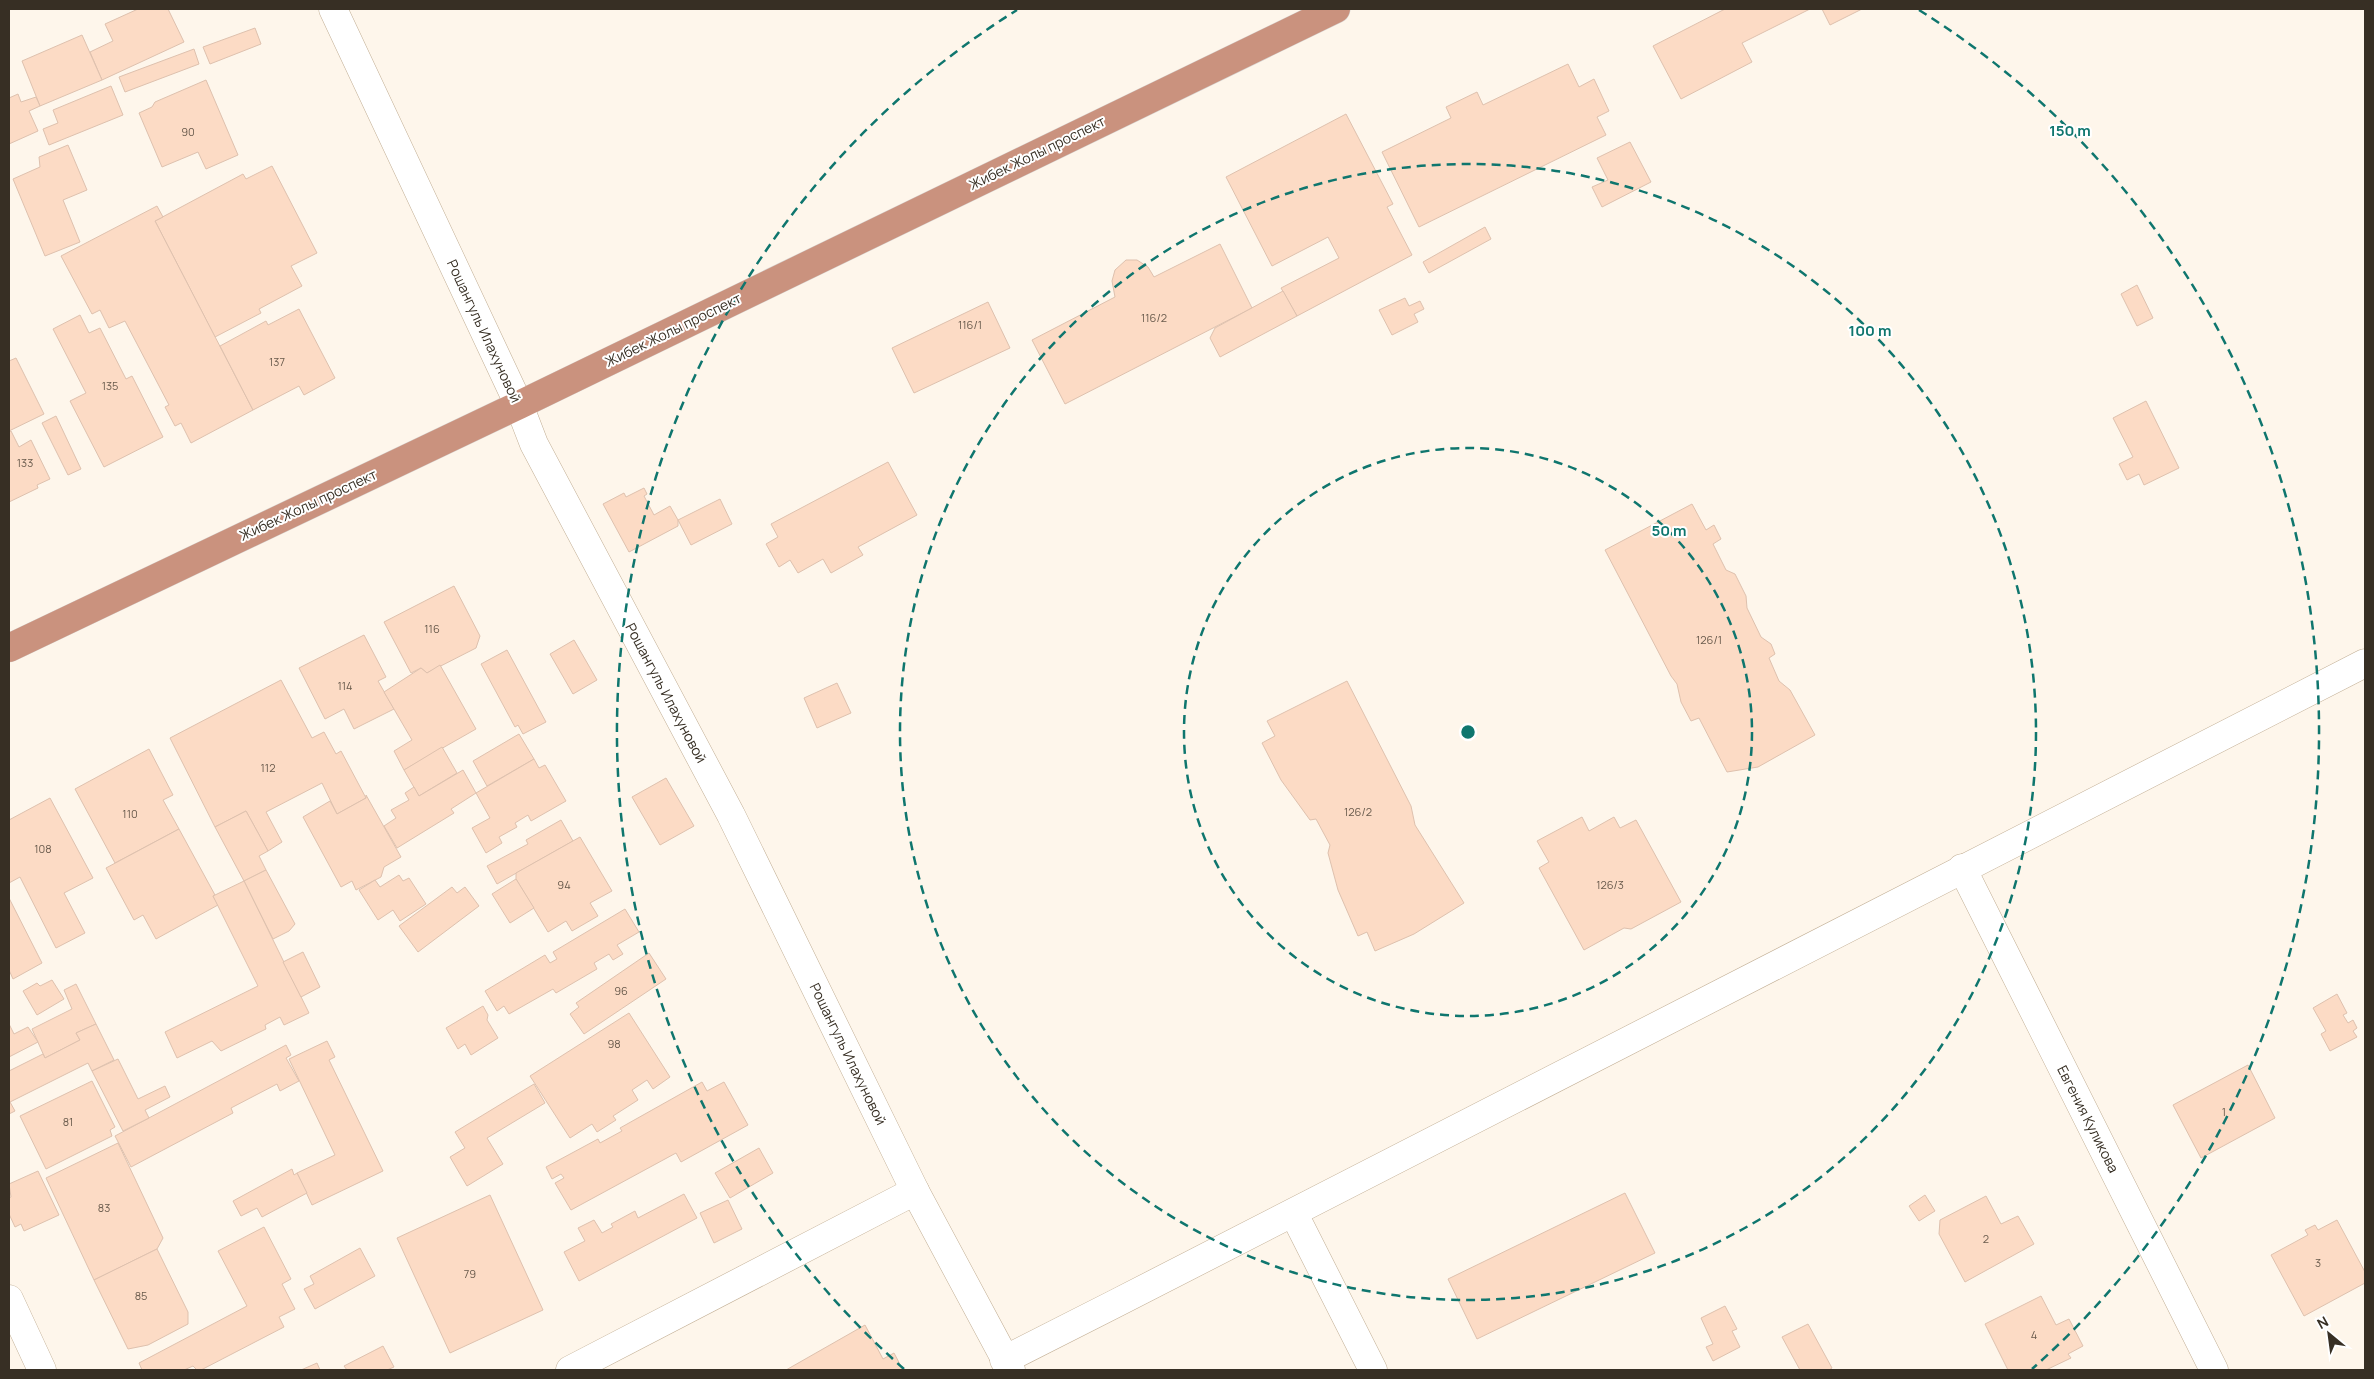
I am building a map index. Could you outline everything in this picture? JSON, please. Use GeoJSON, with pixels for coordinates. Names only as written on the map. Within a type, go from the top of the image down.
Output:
{"type":"FeatureCollection","features":[{"type":"Feature","properties":{"kind":"highway","name":"Жибек Жолы проспект"},"geometry":{"type":"LineString","coordinates":[[9,648],[519,405],[1336,9]]}},
{"type":"Feature","properties":{"kind":"street","name":"Рошангуль Илахуновой"},"geometry":{"type":"LineString","coordinates":[[333,9],[519,405],[534,444],[731,815],[915,1191],[1008,1365]]}},
{"type":"Feature","properties":{"kind":"street"},"geometry":{"type":"LineString","coordinates":[[1008,1365],[1294,1214],[1962,868],[2365,664]]}},
{"type":"Feature","properties":{"kind":"street","name":"Евгения Куликова"},"geometry":{"type":"LineString","coordinates":[[1962,868],[2214,1370]]}},
{"type":"Feature","properties":{"kind":"street"},"geometry":{"type":"LineString","coordinates":[[570,1370],[915,1191]]}},
{"type":"Feature","properties":{"kind":"street"},"geometry":{"type":"LineString","coordinates":[[1294,1214],[1373,1370]]}},
{"type":"Feature","properties":{"kind":"street"},"geometry":{"type":"LineString","coordinates":[[9,1299],[42,1370]]}},
{"type":"Feature","properties":{"kind":"building"},"geometry":{"type":"Polygon","coordinates":[[[138,9],[168,9],[184,42],[102,80],[90,52],[113,41],[105,24],[138,9]]]}},
{"type":"Feature","properties":{"kind":"building"},"geometry":{"type":"Polygon","coordinates":[[[1725,9],[1810,9],[1742,43],[1752,62],[1681,99],[1653,46],[1725,9]]]}},
{"type":"Feature","properties":{"kind":"building"},"geometry":{"type":"Polygon","coordinates":[[[1822,9],[1862,9],[1830,25],[1822,9]]]}},
{"type":"Feature","properties":{"kind":"building"},"geometry":{"type":"Polygon","coordinates":[[[255,28],[261,44],[210,64],[203,47],[255,28]]]}},
{"type":"Feature","properties":{"kind":"building"},"geometry":{"type":"Polygon","coordinates":[[[82,35],[102,80],[40,106],[22,61],[82,35]]]}},
{"type":"Feature","properties":{"kind":"building"},"geometry":{"type":"Polygon","coordinates":[[[194,49],[199,64],[125,92],[119,77],[194,49]]]}},
{"type":"Feature","properties":{"kind":"building"},"geometry":{"type":"Polygon","coordinates":[[[1568,64],[1579,87],[1594,79],[1609,111],[1597,117],[1606,135],[1419,227],[1382,152],[1451,118],[1446,107],[1477,92],[1483,105],[1568,64]]]}},
{"type":"Feature","properties":{"kind":"building"},"geometry":{"type":"Polygon","coordinates":[[[206,80],[238,155],[206,169],[198,152],[162,167],[139,113],[152,107],[155,102],[206,80]]]}},
{"type":"Feature","properties":{"kind":"building"},"geometry":{"type":"Polygon","coordinates":[[[111,86],[123,115],[49,145],[43,129],[58,123],[53,110],[111,86]]]}},
{"type":"Feature","properties":{"kind":"building"},"geometry":{"type":"Polygon","coordinates":[[[18,94],[21,102],[36,97],[40,106],[29,111],[38,131],[9,144],[9,98],[18,94]]]}},
{"type":"Feature","properties":{"kind":"building"},"geometry":{"type":"Polygon","coordinates":[[[1346,114],[1393,204],[1387,207],[1412,255],[1297,316],[1281,288],[1339,258],[1328,237],[1272,266],[1226,177],[1346,114]]]}},
{"type":"Feature","properties":{"kind":"building"},"geometry":{"type":"Polygon","coordinates":[[[1630,142],[1651,182],[1602,207],[1592,187],[1608,180],[1597,158],[1630,142]]]}},
{"type":"Feature","properties":{"kind":"building"},"geometry":{"type":"Polygon","coordinates":[[[68,145],[87,190],[63,200],[80,242],[45,256],[13,179],[40,167],[39,157],[68,145]]]}},
{"type":"Feature","properties":{"kind":"building"},"geometry":{"type":"Polygon","coordinates":[[[272,166],[317,253],[291,266],[302,286],[259,309],[261,313],[215,337],[155,221],[243,174],[246,179],[272,166]]]}},
{"type":"Feature","properties":{"kind":"building"},"geometry":{"type":"Polygon","coordinates":[[[157,206],[163,217],[155,221],[253,410],[191,443],[181,423],[175,426],[165,407],[169,405],[125,321],[109,328],[100,310],[92,314],[61,256],[157,206]]]}},
{"type":"Feature","properties":{"kind":"building"},"geometry":{"type":"Polygon","coordinates":[[[1485,227],[1491,239],[1429,273],[1423,262],[1485,227]]]}},
{"type":"Feature","properties":{"kind":"building"},"geometry":{"type":"Polygon","coordinates":[[[1220,244],[1252,308],[1065,404],[1032,340],[1115,297],[1112,281],[1115,270],[1126,260],[1137,260],[1148,267],[1154,277],[1220,244]]]}},
{"type":"Feature","properties":{"kind":"building"},"geometry":{"type":"Polygon","coordinates":[[[2137,285],[2153,318],[2137,326],[2121,294],[2137,285]]]}},
{"type":"Feature","properties":{"kind":"building"},"geometry":{"type":"Polygon","coordinates":[[[1283,291],[1297,316],[1220,357],[1210,338],[1215,328],[1283,291]]]}},
{"type":"Feature","properties":{"kind":"building"},"geometry":{"type":"Polygon","coordinates":[[[1405,298],[1409,306],[1420,301],[1424,309],[1414,314],[1418,322],[1392,335],[1379,310],[1405,298]]]}},
{"type":"Feature","properties":{"kind":"building"},"geometry":{"type":"Polygon","coordinates":[[[988,302],[1010,348],[914,393],[892,348],[988,302]]]}},
{"type":"Feature","properties":{"kind":"building"},"geometry":{"type":"Polygon","coordinates":[[[299,309],[335,378],[304,395],[299,386],[253,410],[220,346],[266,321],[268,325],[299,309]]]}},
{"type":"Feature","properties":{"kind":"building"},"geometry":{"type":"Polygon","coordinates":[[[80,315],[89,333],[100,328],[126,379],[132,376],[163,437],[104,467],[70,401],[86,393],[53,329],[80,315]]]}},
{"type":"Feature","properties":{"kind":"building"},"geometry":{"type":"Polygon","coordinates":[[[16,358],[44,414],[9,431],[9,361],[16,358]]]}},
{"type":"Feature","properties":{"kind":"building"},"geometry":{"type":"Polygon","coordinates":[[[2146,401],[2179,468],[2144,485],[2139,474],[2127,480],[2119,464],[2133,457],[2113,418],[2146,401]]]}},
{"type":"Feature","properties":{"kind":"building"},"geometry":{"type":"Polygon","coordinates":[[[56,416],[81,469],[68,475],[42,423],[56,416]]]}},
{"type":"Feature","properties":{"kind":"building"},"geometry":{"type":"Polygon","coordinates":[[[11,431],[19,447],[31,440],[50,479],[37,485],[38,488],[9,502],[9,432],[11,431]]]}},
{"type":"Feature","properties":{"kind":"building"},"geometry":{"type":"Polygon","coordinates":[[[888,462],[917,515],[858,547],[863,555],[831,573],[823,559],[798,573],[790,560],[779,567],[766,544],[778,537],[771,524],[888,462]]]}},
{"type":"Feature","properties":{"kind":"building"},"geometry":{"type":"Polygon","coordinates":[[[644,488],[647,494],[644,496],[654,515],[670,506],[678,520],[678,526],[629,552],[603,504],[624,493],[626,497],[644,488]]]}},
{"type":"Feature","properties":{"kind":"building"},"geometry":{"type":"Polygon","coordinates":[[[720,499],[732,524],[691,545],[678,520],[720,499]]]}},
{"type":"Feature","properties":{"kind":"building"},"geometry":{"type":"Polygon","coordinates":[[[1692,504],[1706,530],[1714,525],[1721,539],[1713,544],[1726,570],[1735,574],[1746,596],[1747,608],[1761,637],[1771,644],[1775,654],[1769,658],[1779,681],[1790,690],[1815,735],[1758,767],[1727,772],[1699,718],[1691,721],[1681,702],[1677,684],[1605,550],[1692,504]]]}},
{"type":"Feature","properties":{"kind":"building"},"geometry":{"type":"Polygon","coordinates":[[[454,586],[480,636],[476,648],[427,673],[421,668],[411,673],[384,622],[454,586]]]}},
{"type":"Feature","properties":{"kind":"building"},"geometry":{"type":"Polygon","coordinates":[[[364,635],[386,677],[378,681],[394,709],[354,729],[344,709],[325,719],[299,668],[364,635]]]}},
{"type":"Feature","properties":{"kind":"building"},"geometry":{"type":"Polygon","coordinates":[[[574,640],[597,680],[573,694],[550,654],[574,640]]]}},
{"type":"Feature","properties":{"kind":"building"},"geometry":{"type":"Polygon","coordinates":[[[507,650],[546,722],[523,734],[518,725],[515,727],[481,664],[507,650]]]}},
{"type":"Feature","properties":{"kind":"building"},"geometry":{"type":"Polygon","coordinates":[[[440,665],[476,729],[404,770],[394,751],[412,740],[384,692],[421,668],[427,673],[440,665]]]}},
{"type":"Feature","properties":{"kind":"building"},"geometry":{"type":"Polygon","coordinates":[[[281,680],[312,738],[324,732],[336,754],[341,751],[366,798],[337,814],[322,783],[266,812],[282,842],[268,851],[246,811],[215,827],[170,738],[281,680]]]}},
{"type":"Feature","properties":{"kind":"building"},"geometry":{"type":"Polygon","coordinates":[[[1347,681],[1411,806],[1415,825],[1464,903],[1414,934],[1375,951],[1367,932],[1358,936],[1338,890],[1328,853],[1330,845],[1316,819],[1310,820],[1281,780],[1262,743],[1275,736],[1267,721],[1347,681]]]}},
{"type":"Feature","properties":{"kind":"building"},"geometry":{"type":"Polygon","coordinates":[[[837,683],[851,713],[817,728],[804,698],[837,683]]]}},
{"type":"Feature","properties":{"kind":"building"},"geometry":{"type":"Polygon","coordinates":[[[519,734],[534,759],[487,786],[473,761],[519,734]]]}},
{"type":"Feature","properties":{"kind":"building"},"geometry":{"type":"Polygon","coordinates":[[[442,747],[457,773],[419,796],[404,770],[442,747]]]}},
{"type":"Feature","properties":{"kind":"building"},"geometry":{"type":"Polygon","coordinates":[[[149,749],[173,795],[163,800],[179,829],[115,863],[75,789],[149,749]]]}},
{"type":"Feature","properties":{"kind":"building"},"geometry":{"type":"Polygon","coordinates":[[[534,759],[539,768],[545,765],[566,801],[531,821],[528,815],[515,823],[517,827],[499,837],[502,843],[486,853],[472,828],[490,818],[476,793],[534,759]]]}},
{"type":"Feature","properties":{"kind":"building"},"geometry":{"type":"Polygon","coordinates":[[[463,770],[476,793],[451,809],[454,813],[397,848],[384,826],[396,818],[391,810],[409,800],[405,793],[414,787],[419,796],[463,770]]]}},
{"type":"Feature","properties":{"kind":"building"},"geometry":{"type":"Polygon","coordinates":[[[666,778],[694,826],[660,845],[632,797],[666,778]]]}},
{"type":"Feature","properties":{"kind":"building"},"geometry":{"type":"Polygon","coordinates":[[[366,795],[401,857],[384,867],[381,877],[356,890],[352,881],[341,887],[303,817],[330,801],[337,814],[366,798],[366,795]]]}},
{"type":"Feature","properties":{"kind":"building"},"geometry":{"type":"Polygon","coordinates":[[[50,798],[93,878],[64,893],[85,933],[56,948],[20,877],[9,883],[9,820],[50,798]]]}},
{"type":"Feature","properties":{"kind":"building"},"geometry":{"type":"Polygon","coordinates":[[[246,811],[268,851],[259,856],[266,870],[244,881],[215,827],[246,811]]]}},
{"type":"Feature","properties":{"kind":"building"},"geometry":{"type":"Polygon","coordinates":[[[1582,817],[1589,831],[1614,817],[1620,828],[1636,820],[1681,902],[1631,929],[1624,928],[1584,950],[1539,868],[1549,862],[1537,841],[1582,817]]]}},
{"type":"Feature","properties":{"kind":"building"},"geometry":{"type":"Polygon","coordinates":[[[561,820],[573,841],[497,884],[487,866],[528,844],[526,840],[561,820]]]}},
{"type":"Feature","properties":{"kind":"building"},"geometry":{"type":"Polygon","coordinates":[[[179,829],[215,895],[213,896],[218,905],[156,939],[143,915],[134,920],[106,868],[179,829]]]}},
{"type":"Feature","properties":{"kind":"building"},"geometry":{"type":"Polygon","coordinates":[[[580,837],[612,891],[590,903],[598,916],[572,931],[566,921],[548,932],[516,879],[516,873],[580,837]]]}},
{"type":"Feature","properties":{"kind":"building"},"geometry":{"type":"Polygon","coordinates":[[[266,870],[295,924],[289,931],[273,939],[244,881],[266,870]]]}},
{"type":"Feature","properties":{"kind":"building"},"geometry":{"type":"Polygon","coordinates":[[[399,875],[403,881],[409,878],[426,904],[400,921],[393,910],[378,920],[359,890],[375,880],[380,887],[399,875]]]}},
{"type":"Feature","properties":{"kind":"building"},"geometry":{"type":"Polygon","coordinates":[[[516,879],[534,908],[510,923],[492,894],[516,879]]]}},
{"type":"Feature","properties":{"kind":"building"},"geometry":{"type":"Polygon","coordinates":[[[244,881],[309,1013],[284,1025],[280,1017],[265,1025],[266,1029],[221,1051],[212,1041],[177,1058],[165,1032],[258,986],[213,896],[244,881]]]}},
{"type":"Feature","properties":{"kind":"building"},"geometry":{"type":"Polygon","coordinates":[[[452,887],[457,893],[465,887],[479,906],[418,952],[399,926],[452,887]]]}},
{"type":"Feature","properties":{"kind":"building"},"geometry":{"type":"Polygon","coordinates":[[[9,898],[42,963],[13,979],[9,970],[9,898]]]}},
{"type":"Feature","properties":{"kind":"building"},"geometry":{"type":"Polygon","coordinates":[[[625,909],[639,932],[617,945],[623,954],[613,960],[609,954],[594,963],[597,969],[556,993],[553,989],[509,1014],[504,1006],[497,1011],[485,991],[545,955],[550,963],[557,959],[553,952],[625,909]]]}},
{"type":"Feature","properties":{"kind":"building"},"geometry":{"type":"Polygon","coordinates":[[[303,952],[320,987],[301,997],[283,962],[303,952]]]}},
{"type":"Feature","properties":{"kind":"building"},"geometry":{"type":"Polygon","coordinates":[[[649,953],[666,979],[584,1034],[570,1014],[579,1007],[576,1003],[649,953]]]}},
{"type":"Feature","properties":{"kind":"building"},"geometry":{"type":"Polygon","coordinates":[[[52,980],[64,999],[37,1015],[23,991],[37,983],[40,986],[52,980]]]}},
{"type":"Feature","properties":{"kind":"building"},"geometry":{"type":"Polygon","coordinates":[[[76,984],[96,1024],[76,1033],[80,1040],[45,1058],[32,1029],[72,1009],[64,990],[76,984]]]}},
{"type":"Feature","properties":{"kind":"building"},"geometry":{"type":"Polygon","coordinates":[[[2337,994],[2347,1013],[2343,1015],[2348,1023],[2353,1020],[2357,1028],[2353,1031],[2357,1037],[2330,1051],[2321,1034],[2326,1031],[2313,1008],[2337,994]]]}},
{"type":"Feature","properties":{"kind":"building"},"geometry":{"type":"Polygon","coordinates":[[[483,1006],[488,1015],[487,1020],[498,1038],[471,1055],[465,1044],[458,1049],[446,1028],[483,1006]]]}},
{"type":"Feature","properties":{"kind":"building"},"geometry":{"type":"Polygon","coordinates":[[[629,1013],[670,1077],[653,1089],[647,1080],[632,1090],[638,1100],[613,1116],[616,1120],[597,1132],[592,1124],[570,1138],[530,1076],[629,1013]]]}},
{"type":"Feature","properties":{"kind":"building"},"geometry":{"type":"Polygon","coordinates":[[[9,1024],[14,1034],[28,1027],[38,1042],[9,1057],[9,1024]]]}},
{"type":"Feature","properties":{"kind":"building"},"geometry":{"type":"Polygon","coordinates":[[[96,1024],[114,1060],[92,1071],[88,1063],[10,1102],[15,1111],[9,1114],[9,1071],[43,1054],[45,1058],[80,1040],[76,1033],[96,1024]]]}},
{"type":"Feature","properties":{"kind":"building"},"geometry":{"type":"Polygon","coordinates":[[[327,1041],[335,1057],[329,1060],[383,1171],[312,1205],[297,1173],[335,1155],[289,1059],[327,1041]]]}},
{"type":"Feature","properties":{"kind":"building"},"geometry":{"type":"Polygon","coordinates":[[[286,1045],[291,1055],[286,1058],[299,1081],[280,1091],[277,1084],[231,1108],[233,1113],[131,1167],[115,1136],[286,1045]]]}},
{"type":"Feature","properties":{"kind":"building"},"geometry":{"type":"Polygon","coordinates":[[[118,1059],[138,1099],[165,1086],[170,1097],[145,1110],[149,1118],[123,1131],[92,1071],[118,1059]]]}},
{"type":"Feature","properties":{"kind":"building"},"geometry":{"type":"Polygon","coordinates":[[[2248,1065],[2275,1118],[2201,1158],[2173,1105],[2248,1065]]]}},
{"type":"Feature","properties":{"kind":"building"},"geometry":{"type":"Polygon","coordinates":[[[92,1081],[115,1127],[110,1130],[112,1136],[46,1169],[20,1116],[92,1081]]]}},
{"type":"Feature","properties":{"kind":"building"},"geometry":{"type":"Polygon","coordinates":[[[702,1082],[707,1091],[724,1082],[748,1125],[681,1162],[676,1153],[571,1210],[555,1183],[564,1178],[561,1174],[552,1179],[546,1167],[598,1139],[600,1143],[622,1131],[620,1128],[702,1082]]]}},
{"type":"Feature","properties":{"kind":"building"},"geometry":{"type":"Polygon","coordinates":[[[534,1084],[545,1103],[487,1138],[503,1164],[467,1186],[450,1157],[465,1148],[455,1132],[534,1084]]]}},
{"type":"Feature","properties":{"kind":"building"},"geometry":{"type":"Polygon","coordinates":[[[118,1143],[163,1238],[157,1249],[94,1280],[46,1178],[118,1143]]]}},
{"type":"Feature","properties":{"kind":"building"},"geometry":{"type":"Polygon","coordinates":[[[759,1148],[773,1173],[730,1198],[715,1173],[759,1148]]]}},
{"type":"Feature","properties":{"kind":"building"},"geometry":{"type":"Polygon","coordinates":[[[292,1169],[294,1175],[297,1173],[307,1193],[262,1217],[257,1208],[241,1216],[233,1201],[292,1169]]]}},
{"type":"Feature","properties":{"kind":"building"},"geometry":{"type":"Polygon","coordinates":[[[38,1171],[59,1215],[24,1231],[21,1224],[15,1227],[9,1214],[9,1198],[11,1197],[9,1184],[38,1171]]]}},
{"type":"Feature","properties":{"kind":"building"},"geometry":{"type":"Polygon","coordinates":[[[1625,1193],[1655,1253],[1477,1339],[1448,1279],[1625,1193]]]}},
{"type":"Feature","properties":{"kind":"building"},"geometry":{"type":"Polygon","coordinates":[[[684,1194],[697,1218],[579,1281],[564,1252],[585,1241],[578,1228],[594,1220],[602,1233],[613,1227],[611,1224],[635,1211],[638,1218],[684,1194]]]}},
{"type":"Feature","properties":{"kind":"building"},"geometry":{"type":"Polygon","coordinates":[[[490,1195],[543,1310],[450,1353],[397,1238],[490,1195]]]}},
{"type":"Feature","properties":{"kind":"building"},"geometry":{"type":"Polygon","coordinates":[[[1925,1195],[1935,1211],[1919,1221],[1909,1206],[1925,1195]]]}},
{"type":"Feature","properties":{"kind":"building"},"geometry":{"type":"Polygon","coordinates":[[[1986,1196],[2001,1224],[2018,1216],[2034,1244],[1965,1282],[1939,1234],[1940,1220],[1986,1196]]]}},
{"type":"Feature","properties":{"kind":"building"},"geometry":{"type":"Polygon","coordinates":[[[728,1200],[742,1229],[714,1243],[700,1213],[728,1200]]]}},
{"type":"Feature","properties":{"kind":"building"},"geometry":{"type":"Polygon","coordinates":[[[2337,1220],[2365,1272],[2365,1283],[2304,1316],[2271,1255],[2308,1235],[2305,1230],[2315,1225],[2318,1230],[2337,1220]]]}},
{"type":"Feature","properties":{"kind":"building"},"geometry":{"type":"Polygon","coordinates":[[[264,1227],[291,1279],[282,1284],[295,1309],[279,1317],[284,1327],[201,1370],[197,1370],[193,1366],[184,1370],[142,1370],[139,1363],[247,1306],[218,1251],[264,1227]]]}},
{"type":"Feature","properties":{"kind":"building"},"geometry":{"type":"Polygon","coordinates":[[[360,1248],[375,1276],[315,1309],[304,1289],[314,1284],[310,1276],[360,1248]]]}},
{"type":"Feature","properties":{"kind":"building"},"geometry":{"type":"Polygon","coordinates":[[[157,1249],[188,1312],[188,1324],[148,1345],[128,1349],[94,1280],[157,1249]]]}},
{"type":"Feature","properties":{"kind":"building"},"geometry":{"type":"Polygon","coordinates":[[[2041,1296],[2056,1325],[2069,1319],[2083,1346],[2068,1354],[2071,1358],[2046,1370],[2008,1370],[1985,1324],[2041,1296]]]}},
{"type":"Feature","properties":{"kind":"building"},"geometry":{"type":"Polygon","coordinates":[[[1725,1306],[1737,1329],[1732,1331],[1740,1347],[1713,1361],[1706,1347],[1713,1344],[1701,1318],[1725,1306]]]}},
{"type":"Feature","properties":{"kind":"building"},"geometry":{"type":"Polygon","coordinates":[[[1808,1324],[1832,1368],[1829,1370],[1800,1370],[1782,1337],[1808,1324]]]}},
{"type":"Feature","properties":{"kind":"building"},"geometry":{"type":"Polygon","coordinates":[[[865,1325],[883,1359],[894,1353],[903,1370],[786,1370],[865,1325]]]}},
{"type":"Feature","properties":{"kind":"building"},"geometry":{"type":"Polygon","coordinates":[[[383,1346],[394,1367],[387,1370],[347,1370],[344,1366],[383,1346]]]}},
{"type":"Feature","properties":{"kind":"building"},"geometry":{"type":"Polygon","coordinates":[[[317,1363],[320,1370],[301,1370],[317,1363]]]}}]}
